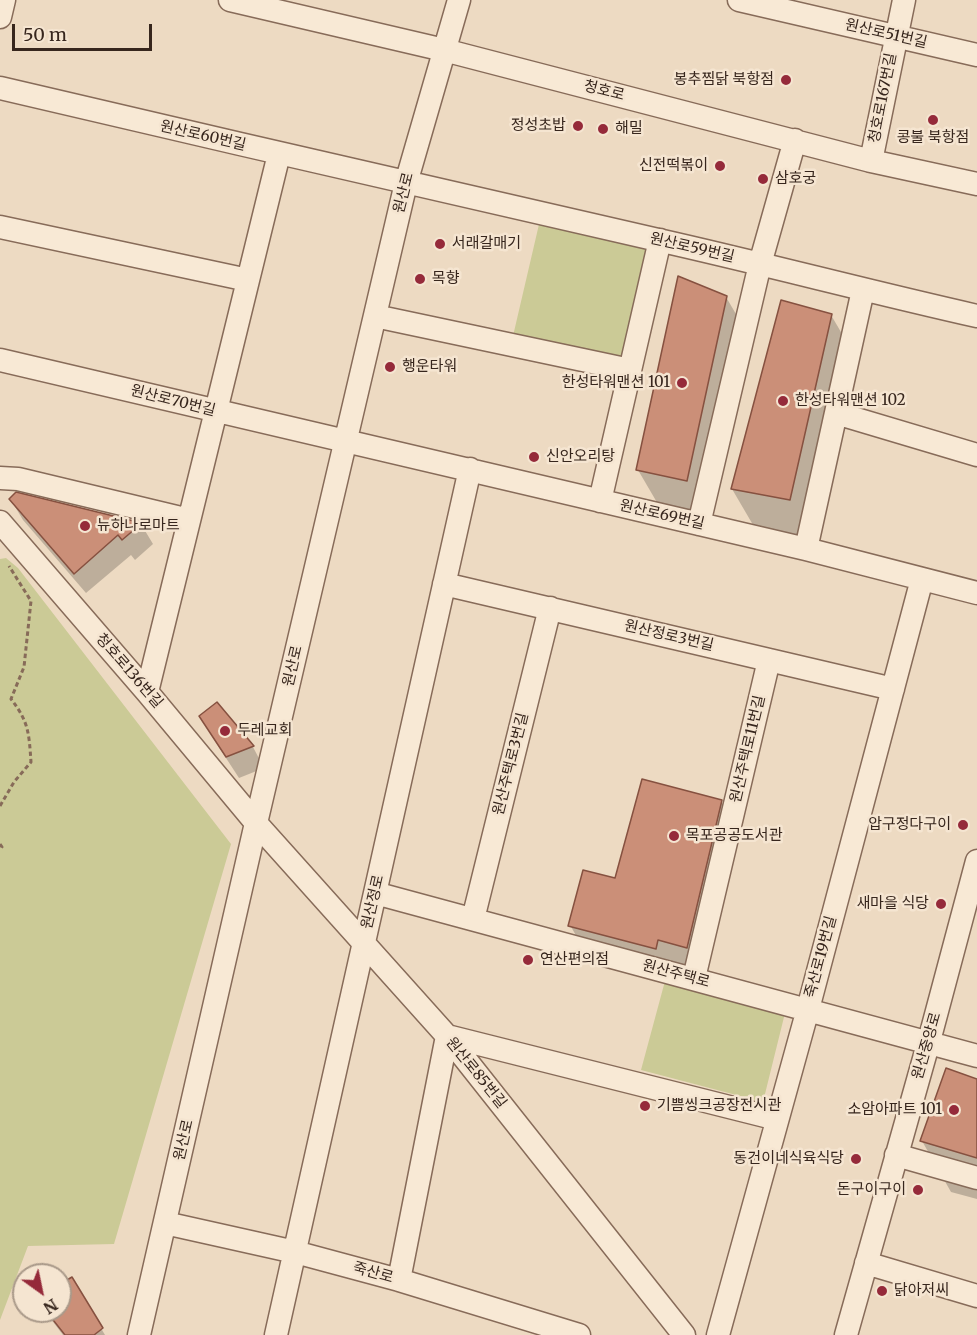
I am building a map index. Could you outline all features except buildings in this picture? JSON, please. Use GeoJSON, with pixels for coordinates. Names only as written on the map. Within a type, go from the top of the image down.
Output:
{"type":"FeatureCollection","features":[{"type":"Feature","properties":{"kind":"street"},"geometry":{"type":"LineString","coordinates":[[0,17],[4,0]]}},
{"type":"Feature","properties":{"kind":"street","name":"청호로"},"geometry":{"type":"LineString","coordinates":[[230,0],[444,50],[871,161],[977,184]]}},
{"type":"Feature","properties":{"kind":"street","name":"원산로"},"geometry":{"type":"LineString","coordinates":[[139,1335],[406,183],[459,0]]}},
{"type":"Feature","properties":{"kind":"street","name":"원산로51번길"},"geometry":{"type":"LineString","coordinates":[[739,0],[796,6],[896,36],[977,55]]}},
{"type":"Feature","properties":{"kind":"street","name":"청호로167번길"},"geometry":{"type":"LineString","coordinates":[[871,161],[904,0]]}},
{"type":"Feature","properties":{"kind":"street","name":"원산로60번길"},"geometry":{"type":"LineString","coordinates":[[0,88],[406,183]]}},
{"type":"Feature","properties":{"kind":"street"},"geometry":{"type":"LineString","coordinates":[[699,524],[760,264],[795,140]]}},
{"type":"Feature","properties":{"kind":"street"},"geometry":{"type":"LineString","coordinates":[[147,692],[279,154]]}},
{"type":"Feature","properties":{"kind":"street","name":"원산로59번길"},"geometry":{"type":"LineString","coordinates":[[406,183],[660,240],[977,316]]}},
{"type":"Feature","properties":{"kind":"street"},"geometry":{"type":"LineString","coordinates":[[0,227],[248,280]]}},
{"type":"Feature","properties":{"kind":"street"},"geometry":{"type":"LineString","coordinates":[[600,501],[660,240]]}},
{"type":"Feature","properties":{"kind":"street"},"geometry":{"type":"LineString","coordinates":[[806,549],[863,290]]}},
{"type":"Feature","properties":{"kind":"street"},"geometry":{"type":"LineString","coordinates":[[375,316],[630,370]]}},
{"type":"Feature","properties":{"kind":"street","name":"원산로70번길"},"geometry":{"type":"LineString","coordinates":[[0,360],[346,442]]}},
{"type":"Feature","properties":{"kind":"street"},"geometry":{"type":"LineString","coordinates":[[836,413],[977,455]]}},
{"type":"Feature","properties":{"kind":"street","name":"원산로69번길"},"geometry":{"type":"LineString","coordinates":[[346,442],[806,549],[977,593]]}},
{"type":"Feature","properties":{"kind":"street","name":"원산정로"},"geometry":{"type":"LineString","coordinates":[[276,1335],[470,469]]}},
{"type":"Feature","properties":{"kind":"street"},"geometry":{"type":"LineString","coordinates":[[0,478],[18,479],[189,520]]}},
{"type":"Feature","properties":{"kind":"street","name":"청호로136번길"},"geometry":{"type":"LineString","coordinates":[[7,535],[147,692],[256,823]]}},
{"type":"Feature","properties":{"kind":"street","name":"죽산로19번길"},"geometry":{"type":"LineString","coordinates":[[718,1335],[808,1009],[922,579]]}},
{"type":"Feature","properties":{"kind":"street","name":"원산정로3번길"},"geometry":{"type":"LineString","coordinates":[[444,584],[893,689]]}},
{"type":"Feature","properties":{"kind":"street","name":"원산주택로3번길"},"geometry":{"type":"LineString","coordinates":[[473,919],[550,608]]}},
{"type":"Feature","properties":{"kind":"street","name":"원산주택로11번길"},"geometry":{"type":"LineString","coordinates":[[694,978],[769,660]]}},
{"type":"Feature","properties":{"kind":"street","name":"원산로85번길"},"geometry":{"type":"LineString","coordinates":[[256,823],[447,1036],[684,1335]]}},
{"type":"Feature","properties":{"kind":"street","name":"원산중앙로"},"geometry":{"type":"LineString","coordinates":[[846,1335],[977,861]]}},
{"type":"Feature","properties":{"kind":"street"},"geometry":{"type":"LineString","coordinates":[[341,917],[375,892]]}},
{"type":"Feature","properties":{"kind":"street","name":"원산주택로"},"geometry":{"type":"LineString","coordinates":[[375,892],[929,1041],[977,1056]]}},
{"type":"Feature","properties":{"kind":"street"},"geometry":{"type":"LineString","coordinates":[[399,1280],[447,1036],[777,1119]]}},
{"type":"Feature","properties":{"kind":"street"},"geometry":{"type":"LineString","coordinates":[[896,1155],[977,1178]]}},
{"type":"Feature","properties":{"kind":"street","name":"죽산로"},"geometry":{"type":"LineString","coordinates":[[165,1223],[295,1252],[399,1280],[579,1335]]}},
{"type":"Feature","properties":{"kind":"street"},"geometry":{"type":"LineString","coordinates":[[866,1263],[977,1296]]}},
{"type":"Feature","properties":{"kind":"path"},"geometry":{"type":"LineString","coordinates":[[0,806],[14,782],[31,762],[24,716],[11,699],[24,667],[31,601],[9,566],[7,535]]}},
{"type":"Feature","properties":{"kind":"path"},"geometry":{"type":"LineString","coordinates":[[0,844],[2,847],[0,850]]}},
{"type":"Feature","properties":{"kind":"shaded area"},"geometry":{"type":"Polygon","coordinates":[[[540,220],[644,245],[649,253],[626,353],[617,360],[513,336],[540,220]]]}},
{"type":"Feature","properties":{"kind":"shaded area"},"geometry":{"type":"Polygon","coordinates":[[[6,558],[18,568],[231,844],[114,1244],[28,1246],[22,1263],[12,1263],[12,1288],[0,1320],[0,559],[6,558]]]}},
{"type":"Feature","properties":{"kind":"shaded area"},"geometry":{"type":"Polygon","coordinates":[[[665,981],[785,1013],[763,1102],[641,1070],[665,981]]]}},
{"type":"Feature","properties":{"kind":"place","name":"봉추찜닭 북항점"},"geometry":{"type":"Point","coordinates":[786,80]}},
{"type":"Feature","properties":{"kind":"place","name":"콩불 북항점"},"geometry":{"type":"Point","coordinates":[933,120]}},
{"type":"Feature","properties":{"kind":"place","name":"정성초밥"},"geometry":{"type":"Point","coordinates":[578,126]}},
{"type":"Feature","properties":{"kind":"place","name":"해밀"},"geometry":{"type":"Point","coordinates":[603,129]}},
{"type":"Feature","properties":{"kind":"place","name":"신전떡볶이"},"geometry":{"type":"Point","coordinates":[720,166]}},
{"type":"Feature","properties":{"kind":"place","name":"삼호궁"},"geometry":{"type":"Point","coordinates":[763,179]}},
{"type":"Feature","properties":{"kind":"place","name":"서래갈매기"},"geometry":{"type":"Point","coordinates":[440,244]}},
{"type":"Feature","properties":{"kind":"place","name":"목향"},"geometry":{"type":"Point","coordinates":[420,279]}},
{"type":"Feature","properties":{"kind":"place","name":"행운타워"},"geometry":{"type":"Point","coordinates":[390,367]}},
{"type":"Feature","properties":{"kind":"place","name":"한성타워맨션 101"},"geometry":{"type":"Point","coordinates":[682,383]}},
{"type":"Feature","properties":{"kind":"place","name":"한성타워맨션 102"},"geometry":{"type":"Point","coordinates":[783,401]}},
{"type":"Feature","properties":{"kind":"place","name":"신안오리탕"},"geometry":{"type":"Point","coordinates":[534,457]}},
{"type":"Feature","properties":{"kind":"place","name":"뉴하나로마트"},"geometry":{"type":"Point","coordinates":[85,526]}},
{"type":"Feature","properties":{"kind":"place","name":"두레교회"},"geometry":{"type":"Point","coordinates":[225,731]}},
{"type":"Feature","properties":{"kind":"place","name":"압구정다구이"},"geometry":{"type":"Point","coordinates":[963,825]}},
{"type":"Feature","properties":{"kind":"place","name":"목포공공도서관"},"geometry":{"type":"Point","coordinates":[674,836]}},
{"type":"Feature","properties":{"kind":"place","name":"새마을 식당"},"geometry":{"type":"Point","coordinates":[941,904]}},
{"type":"Feature","properties":{"kind":"place","name":"연산편의점"},"geometry":{"type":"Point","coordinates":[528,960]}},
{"type":"Feature","properties":{"kind":"place","name":"기쁨씽크공장전시관"},"geometry":{"type":"Point","coordinates":[645,1106]}},
{"type":"Feature","properties":{"kind":"place","name":"소암아파트 101"},"geometry":{"type":"Point","coordinates":[954,1110]}},
{"type":"Feature","properties":{"kind":"place","name":"동건이네식육식당"},"geometry":{"type":"Point","coordinates":[856,1159]}},
{"type":"Feature","properties":{"kind":"place","name":"돈구이구이"},"geometry":{"type":"Point","coordinates":[918,1190]}},
{"type":"Feature","properties":{"kind":"place","name":"닭아저씨"},"geometry":{"type":"Point","coordinates":[882,1291]}}]}
